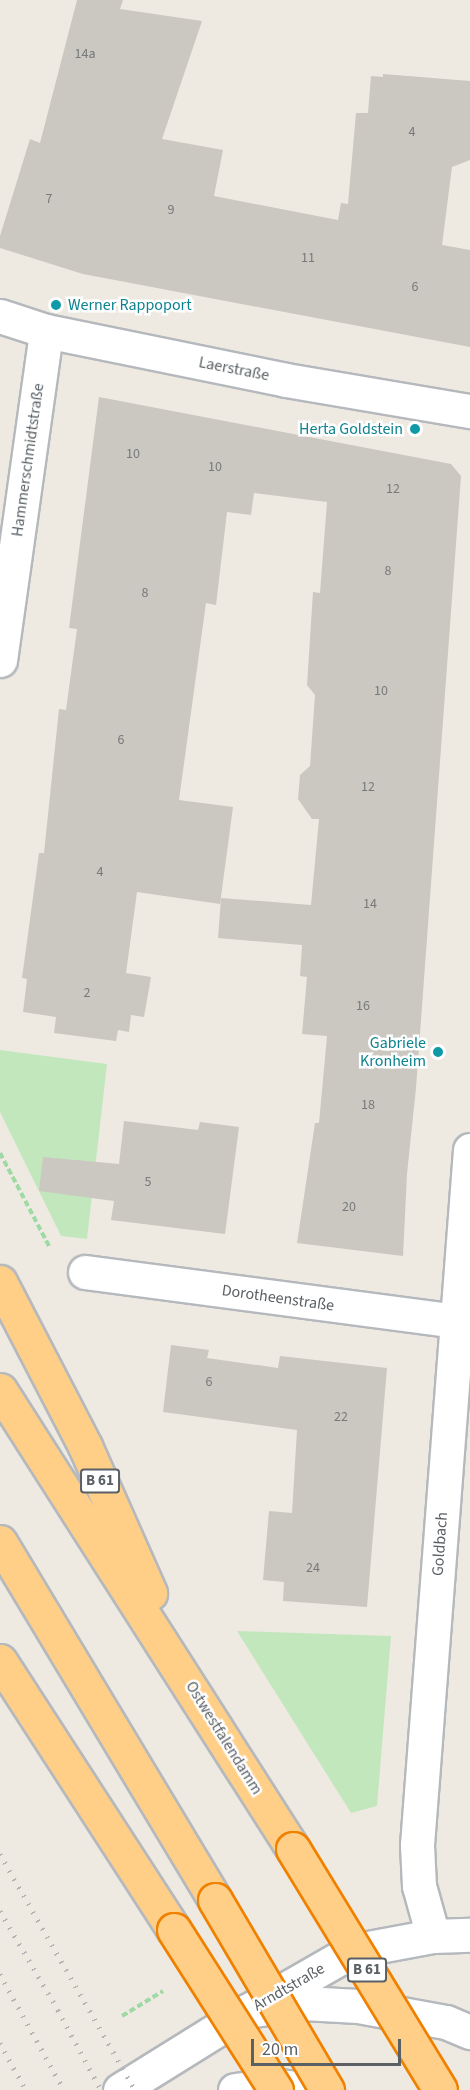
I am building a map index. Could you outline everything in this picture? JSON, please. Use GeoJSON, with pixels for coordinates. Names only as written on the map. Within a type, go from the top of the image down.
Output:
{"type":"FeatureCollection","features":[{"type":"Feature","properties":{"kind":"highway","name":"B 61"},"geometry":{"type":"LineString","coordinates":[[0,1282],[85,1446],[190,1685]]}},
{"type":"Feature","properties":{"kind":"highway","name":"Ostwestfalendamm"},"geometry":{"type":"LineString","coordinates":[[0,1390],[190,1685],[441,2090]]}},
{"type":"Feature","properties":{"kind":"highway"},"geometry":{"type":"LineString","coordinates":[[0,1542],[327,2090]]}},
{"type":"Feature","properties":{"kind":"highway"},"geometry":{"type":"LineString","coordinates":[[0,1661],[276,2090]]}},
{"type":"Feature","properties":{"kind":"street","name":"Laerstraße"},"geometry":{"type":"LineString","coordinates":[[0,316],[46,331],[286,380],[470,411]]}},
{"type":"Feature","properties":{"kind":"street","name":"Hammerschmidtstraße"},"geometry":{"type":"LineString","coordinates":[[0,660],[46,331]]}},
{"type":"Feature","properties":{"kind":"street","name":"Goldbach"},"geometry":{"type":"LineString","coordinates":[[433,1936],[419,1886],[417,1845],[464,1323],[470,1150]]}},
{"type":"Feature","properties":{"kind":"street","name":"Dorotheenstraße"},"geometry":{"type":"LineString","coordinates":[[85,1272],[464,1323]]}},
{"type":"Feature","properties":{"kind":"street","name":"Arndtstraße"},"geometry":{"type":"LineString","coordinates":[[120,2090],[247,2011],[352,1951],[433,1936],[470,1935]]}},
{"type":"Feature","properties":{"kind":"street","name":"Arndtstraße"},"geometry":{"type":"LineString","coordinates":[[247,2011],[303,2003],[358,2006],[446,2022],[470,2032]]}},
{"type":"Feature","properties":{"kind":"street"},"geometry":{"type":"LineString","coordinates":[[236,2090],[269,2085],[314,2090]]}},
{"type":"Feature","properties":{"kind":"path"},"geometry":{"type":"LineString","coordinates":[[0,1153],[58,1263],[85,1272]]}},
{"type":"Feature","properties":{"kind":"green space"},"geometry":{"type":"Polygon","coordinates":[[[0,1050],[107,1064],[87,1239],[61,1236],[0,1112],[0,1050]]]}},
{"type":"Feature","properties":{"kind":"green space"},"geometry":{"type":"Polygon","coordinates":[[[237,1631],[391,1636],[377,1806],[351,1813],[237,1631]]]}},
{"type":"Feature","properties":{"kind":"building"},"geometry":{"type":"Polygon","coordinates":[[[77,0],[123,0],[120,9],[202,21],[162,139],[223,150],[214,196],[338,220],[341,203],[348,204],[356,113],[368,113],[371,76],[383,77],[383,74],[470,81],[470,160],[452,167],[442,245],[470,250],[470,347],[83,274],[0,248],[0,236],[30,139],[40,143],[77,0]]]}},
{"type":"Feature","properties":{"kind":"building"},"geometry":{"type":"Polygon","coordinates":[[[99,397],[451,464],[461,476],[416,1088],[407,1174],[403,1256],[297,1243],[315,1123],[319,1123],[327,1036],[302,1034],[307,977],[300,976],[302,945],[218,938],[221,898],[311,905],[319,819],[312,819],[298,799],[300,775],[310,766],[315,695],[307,685],[313,592],[320,593],[327,502],[254,493],[251,515],[227,512],[216,605],[206,603],[179,800],[233,807],[220,904],[137,892],[126,973],[151,977],[144,1017],[131,1015],[129,1032],[118,1030],[116,1041],[54,1033],[56,1017],[23,1012],[27,979],[22,978],[39,853],[44,853],[59,709],[66,710],[77,629],[69,628],[99,397]]]}},
{"type":"Feature","properties":{"kind":"building"},"geometry":{"type":"Polygon","coordinates":[[[124,1121],[198,1130],[200,1122],[239,1127],[225,1234],[111,1220],[114,1201],[39,1191],[43,1157],[119,1164],[124,1121]]]}},
{"type":"Feature","properties":{"kind":"building"},"geometry":{"type":"Polygon","coordinates":[[[171,1345],[209,1350],[207,1358],[278,1368],[280,1356],[387,1368],[367,1607],[283,1601],[284,1582],[263,1580],[269,1511],[292,1513],[297,1430],[163,1412],[171,1345]]]}},
{"type":"Feature","properties":{"kind":"railway"},"geometry":{"type":"LineString","coordinates":[[0,1854],[135,2090]]}},
{"type":"Feature","properties":{"kind":"railway"},"geometry":{"type":"LineString","coordinates":[[0,1911],[58,2010],[101,2090]]}},
{"type":"Feature","properties":{"kind":"railway"},"geometry":{"type":"LineString","coordinates":[[0,1974],[64,2090]]}},
{"type":"Feature","properties":{"kind":"railway"},"geometry":{"type":"LineString","coordinates":[[0,2043],[26,2090]]}},
{"type":"Feature","properties":{"kind":"place","name":"Werner Rappoport"},"geometry":{"type":"Point","coordinates":[56,305]}},
{"type":"Feature","properties":{"kind":"place","name":"Herta Goldstein"},"geometry":{"type":"Point","coordinates":[415,429]}},
{"type":"Feature","properties":{"kind":"place","name":"Gabriele Kronheim"},"geometry":{"type":"Point","coordinates":[438,1052]}}]}
